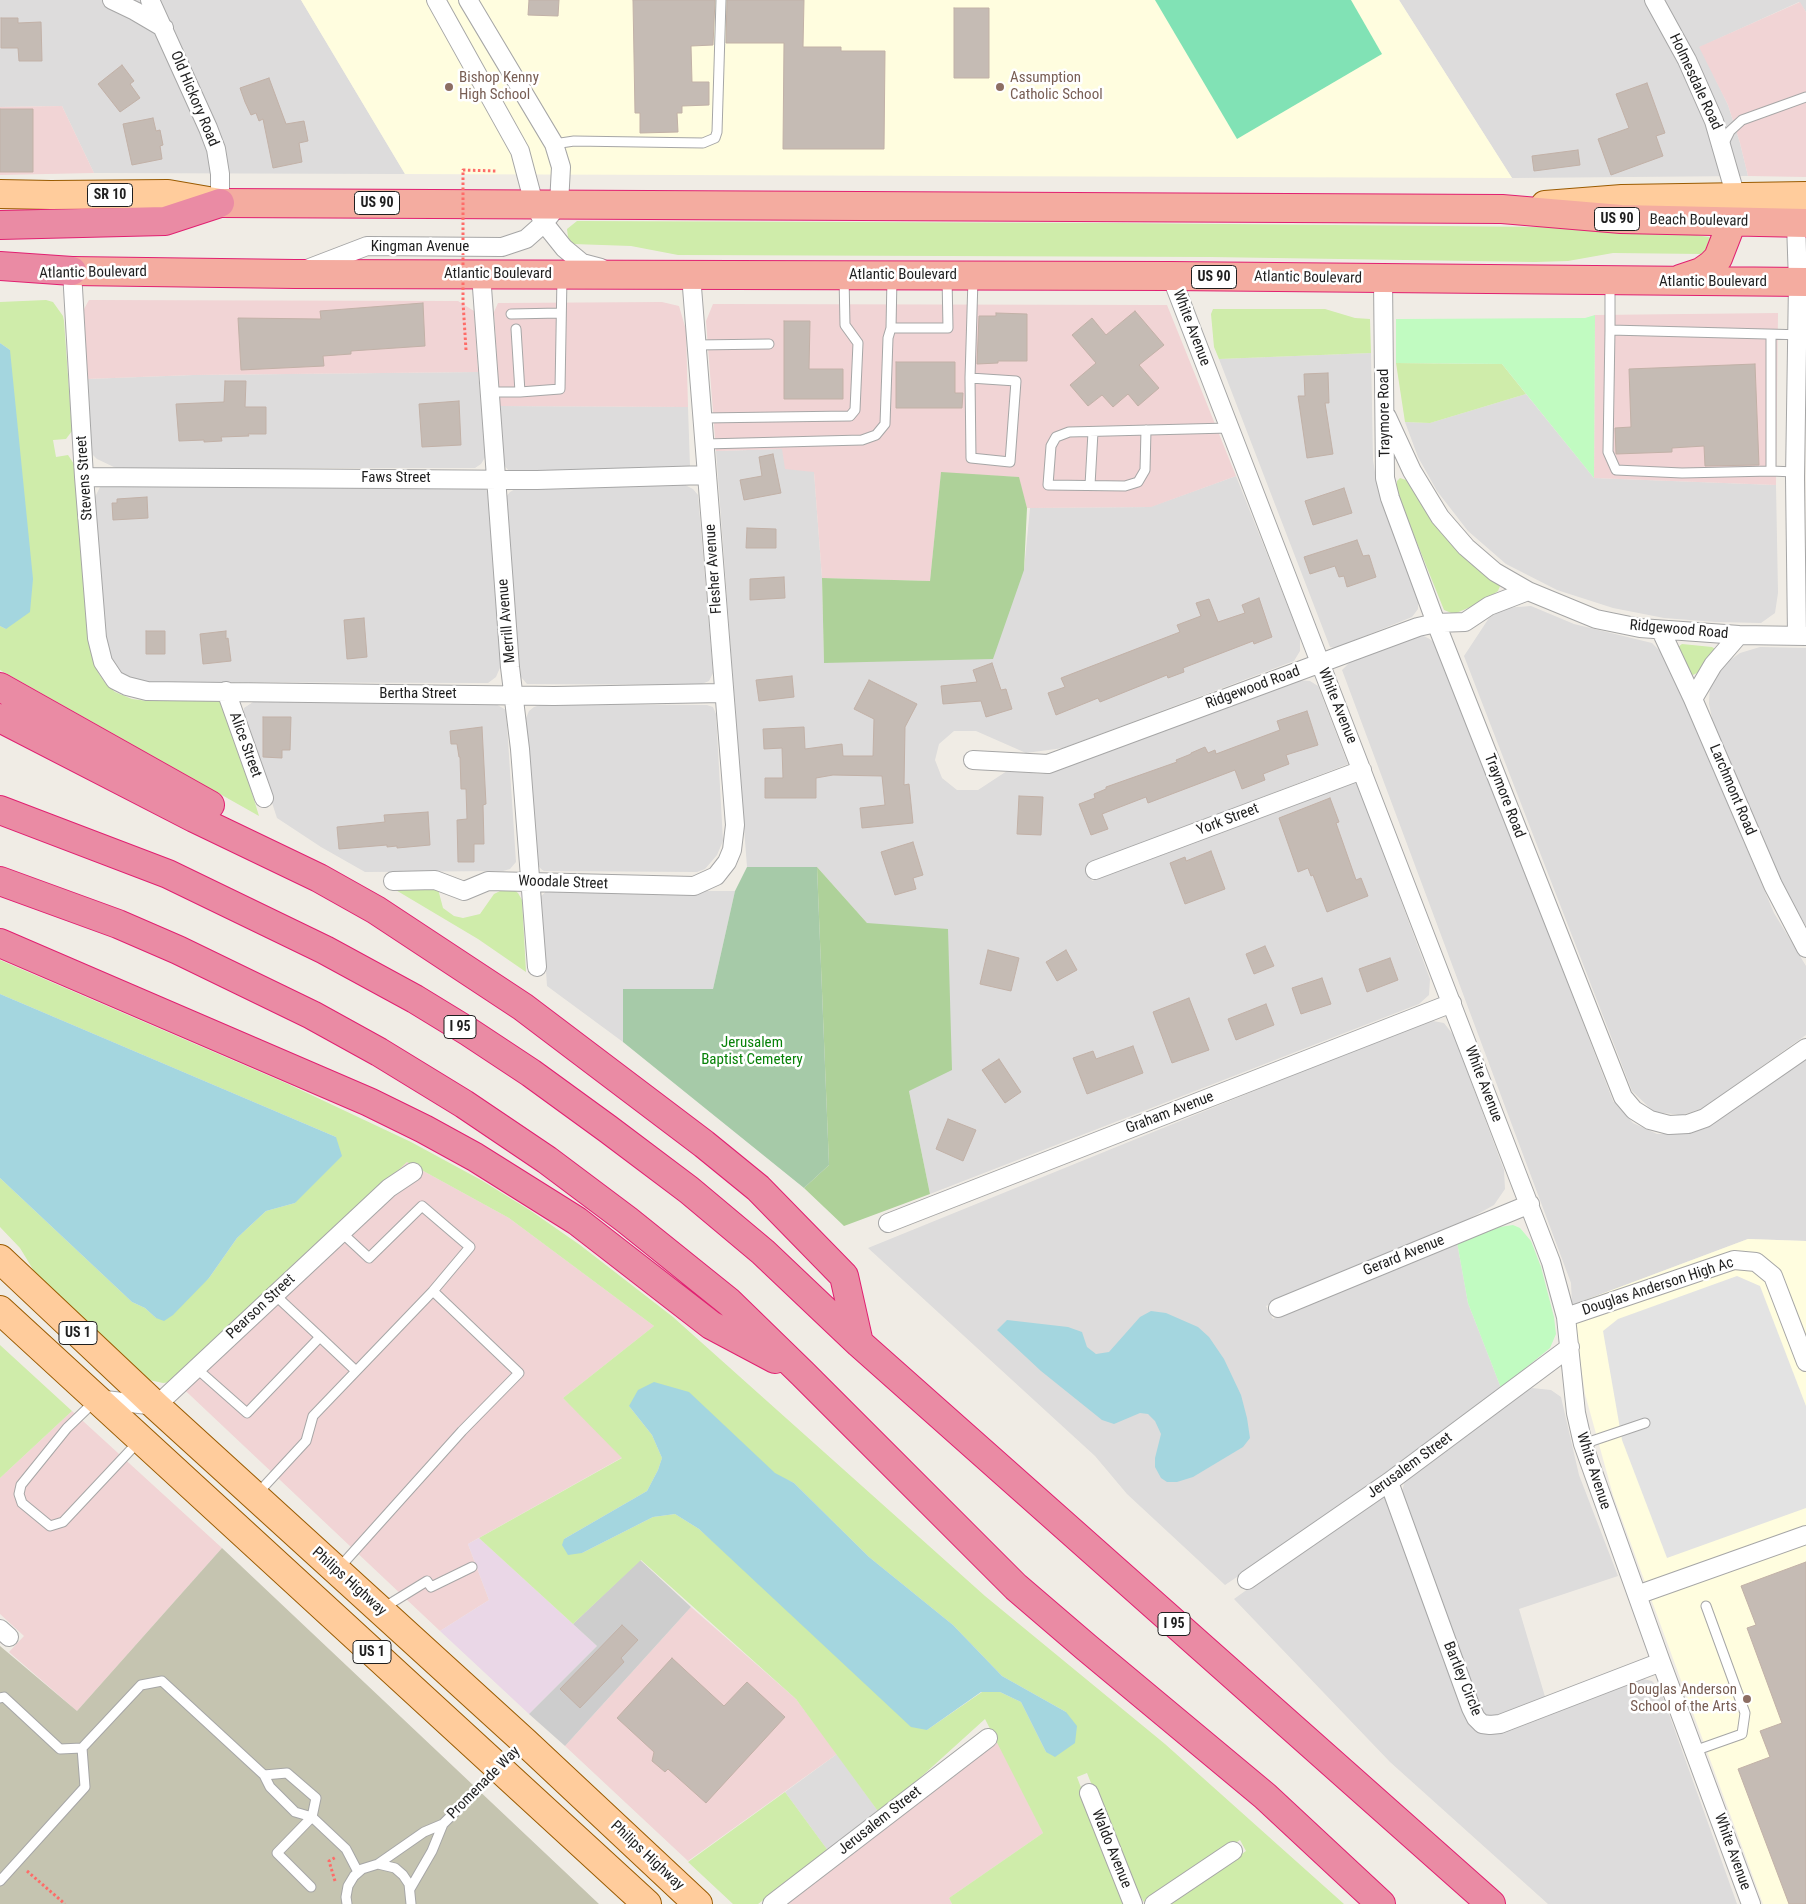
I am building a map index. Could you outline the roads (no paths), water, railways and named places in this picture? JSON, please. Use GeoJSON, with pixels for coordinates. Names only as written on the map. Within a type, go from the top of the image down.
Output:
{"type":"FeatureCollection","features":[{"type":"Feature","properties":{"kind":"highway","name":"US 90"},"geometry":{"type":"LineString","coordinates":[[0,225],[166,221],[220,203],[546,210]]}},
{"type":"Feature","properties":{"kind":"highway","name":"Beach Boulevard"},"geometry":{"type":"LineString","coordinates":[[546,210],[1502,209],[1622,219],[1734,209],[1801,223]]}},
{"type":"Feature","properties":{"kind":"highway"},"geometry":{"type":"LineString","coordinates":[[1669,282],[1701,272],[1712,265],[1718,258],[1734,209]]}},
{"type":"Feature","properties":{"kind":"highway","name":"US 90"},"geometry":{"type":"LineString","coordinates":[[0,266],[72,271]]}},
{"type":"Feature","properties":{"kind":"highway","name":"Atlantic Boulevard"},"geometry":{"type":"LineString","coordinates":[[72,271],[295,274],[1171,276],[1802,282]]}},
{"type":"Feature","properties":{"kind":"highway"},"geometry":{"type":"LineString","coordinates":[[0,688],[232,818],[319,878]]}},
{"type":"Feature","properties":{"kind":"highway"},"geometry":{"type":"LineString","coordinates":[[0,718],[194,818],[319,878],[376,910],[523,1006],[704,1144],[758,1188],[844,1276],[859,1343]]}},
{"type":"Feature","properties":{"kind":"highway","name":"I 95"},"geometry":{"type":"LineString","coordinates":[[0,810],[168,874],[325,950],[415,999],[531,1073],[689,1190],[763,1252],[859,1343],[1490,1904]]}},
{"type":"Feature","properties":{"kind":"highway"},"geometry":{"type":"LineString","coordinates":[[0,881],[118,924],[186,954],[312,1015],[422,1078],[547,1160],[627,1220],[729,1302],[1016,1587],[1266,1796],[1381,1904]]}},
{"type":"Feature","properties":{"kind":"highway"},"geometry":{"type":"LineString","coordinates":[[0,943],[369,1102],[475,1157],[577,1221],[711,1325],[803,1374]]}},
{"type":"Feature","properties":{"kind":"main road","name":"SR 10"},"geometry":{"type":"LineString","coordinates":[[0,194],[168,194],[220,203]]}},
{"type":"Feature","properties":{"kind":"main road"},"geometry":{"type":"LineString","coordinates":[[1734,209],[1806,196]]}},
{"type":"Feature","properties":{"kind":"main road","name":"Atlantic Boulevard"},"geometry":{"type":"LineString","coordinates":[[0,276],[72,271]]}},
{"type":"Feature","properties":{"kind":"main road","name":"Philips Highway"},"geometry":{"type":"LineString","coordinates":[[0,1259],[156,1406],[525,1742],[698,1904]]}},
{"type":"Feature","properties":{"kind":"main road","name":"US 1"},"geometry":{"type":"LineString","coordinates":[[0,1310],[647,1904]]}},
{"type":"Feature","properties":{"kind":"street"},"geometry":{"type":"LineString","coordinates":[[112,0],[164,28]]}},
{"type":"Feature","properties":{"kind":"street","name":"Old Hickory Road"},"geometry":{"type":"LineString","coordinates":[[150,0],[216,149],[220,174],[220,203]]}},
{"type":"Feature","properties":{"kind":"street"},"geometry":{"type":"LineString","coordinates":[[436,0],[520,150],[564,248],[582,263],[630,275]]}},
{"type":"Feature","properties":{"kind":"street"},"geometry":{"type":"LineString","coordinates":[[468,0],[554,144],[561,167],[546,210]]}},
{"type":"Feature","properties":{"kind":"street","name":"Holmesdale Road"},"geometry":{"type":"LineString","coordinates":[[1654,0],[1687,60],[1714,120],[1722,146],[1734,209]]}},
{"type":"Feature","properties":{"kind":"street","name":"Kingman Avenue"},"geometry":{"type":"LineString","coordinates":[[295,274],[367,246],[502,247],[526,239],[546,210]]}},
{"type":"Feature","properties":{"kind":"street"},"geometry":{"type":"LineString","coordinates":[[1801,223],[1802,282],[1798,474],[1801,636]]}},
{"type":"Feature","properties":{"kind":"street","name":"Stevens Street"},"geometry":{"type":"LineString","coordinates":[[72,271],[84,477],[97,638],[103,662],[115,680]]}},
{"type":"Feature","properties":{"kind":"street","name":"Merrill Avenue"},"geometry":{"type":"LineString","coordinates":[[481,274],[537,967]]}},
{"type":"Feature","properties":{"kind":"street","name":"Flesher Avenue"},"geometry":{"type":"LineString","coordinates":[[691,275],[735,824],[734,840],[728,862]]}},
{"type":"Feature","properties":{"kind":"street","name":"White Avenue"},"geometry":{"type":"LineString","coordinates":[[1171,276],[1551,1262],[1566,1317],[1576,1413],[1583,1444],[1661,1662],[1751,1904]]}},
{"type":"Feature","properties":{"kind":"street","name":"Traymore Road"},"geometry":{"type":"LineString","coordinates":[[1383,279],[1385,478],[1390,498],[1436,623],[1623,1097],[1634,1110],[1650,1120],[1670,1125],[1688,1124],[1705,1118],[1806,1048]]}},
{"type":"Feature","properties":{"kind":"street","name":"Ridgewood Road"},"geometry":{"type":"LineString","coordinates":[[1385,412],[1412,471],[1440,517],[1466,547],[1495,572],[1528,591],[1596,619],[1640,628],[1661,631],[1739,635],[1801,636]]}},
{"type":"Feature","properties":{"kind":"street","name":"Faws Street"},"geometry":{"type":"LineString","coordinates":[[84,477],[537,480],[707,476]]}},
{"type":"Feature","properties":{"kind":"street","name":"Ridgewood Road"},"geometry":{"type":"LineString","coordinates":[[973,760],[1048,764],[1418,627],[1436,623],[1465,622],[1489,606],[1528,591]]}},
{"type":"Feature","properties":{"kind":"street","name":"Larchmont Road"},"geometry":{"type":"LineString","coordinates":[[1661,631],[1693,699],[1773,885],[1806,948]]}},
{"type":"Feature","properties":{"kind":"street"},"geometry":{"type":"LineString","coordinates":[[1693,699],[1713,666],[1739,635]]}},
{"type":"Feature","properties":{"kind":"street","name":"Bertha Street"},"geometry":{"type":"LineString","coordinates":[[115,680],[127,686],[147,691],[554,696],[723,693]]}},
{"type":"Feature","properties":{"kind":"street","name":"Alice Street"},"geometry":{"type":"LineString","coordinates":[[226,691],[264,798]]}},
{"type":"Feature","properties":{"kind":"street","name":"York Street"},"geometry":{"type":"LineString","coordinates":[[1095,870],[1362,770]]}},
{"type":"Feature","properties":{"kind":"street","name":"Woodale Street"},"geometry":{"type":"LineString","coordinates":[[393,882],[435,880],[464,891],[488,881],[694,886],[716,876],[728,862]]}},
{"type":"Feature","properties":{"kind":"street","name":"Graham Avenue"},"geometry":{"type":"LineString","coordinates":[[888,1223],[1452,1003]]}},
{"type":"Feature","properties":{"kind":"street","name":"Pearson Street"},"geometry":{"type":"LineString","coordinates":[[156,1406],[389,1188],[413,1172]]}},
{"type":"Feature","properties":{"kind":"street","name":"Gerard Avenue"},"geometry":{"type":"LineString","coordinates":[[1278,1308],[1530,1204]]}},
{"type":"Feature","properties":{"kind":"street","name":"Douglas Anderson High Ac"},"geometry":{"type":"LineString","coordinates":[[1566,1317],[1734,1260],[1756,1262],[1773,1276],[1806,1362]]}},
{"type":"Feature","properties":{"kind":"street","name":"Jerusalem Street"},"geometry":{"type":"LineString","coordinates":[[1247,1580],[1389,1482],[1570,1347]]}},
{"type":"Feature","properties":{"kind":"street"},"geometry":{"type":"LineString","coordinates":[[97,1399],[156,1406]]}},
{"type":"Feature","properties":{"kind":"street","name":"Bartley Circle"},"geometry":{"type":"LineString","coordinates":[[1389,1482],[1471,1708],[1476,1718],[1482,1724],[1500,1724],[1661,1662]]}},
{"type":"Feature","properties":{"kind":"street"},"geometry":{"type":"LineString","coordinates":[[1638,1595],[1806,1535]]}},
{"type":"Feature","properties":{"kind":"street","name":"Jerusalem Street"},"geometry":{"type":"LineString","coordinates":[[772,1904],[988,1738]]}},
{"type":"Feature","properties":{"kind":"street","name":"Waldo Avenue"},"geometry":{"type":"LineString","coordinates":[[1089,1793],[1133,1904]]}},
{"type":"Feature","properties":{"kind":"street"},"geometry":{"type":"LineString","coordinates":[[1154,1904],[1233,1851]]}},
{"type":"Feature","properties":{"kind":"lane"},"geometry":{"type":"LineString","coordinates":[[554,144],[574,142],[703,143],[714,138],[717,132],[720,0]]}},
{"type":"Feature","properties":{"kind":"lane"},"geometry":{"type":"LineString","coordinates":[[1722,146],[1730,132],[1742,120],[1806,98]]}},
{"type":"Feature","properties":{"kind":"lane"},"geometry":{"type":"LineString","coordinates":[[490,392],[560,389],[562,275]]}},
{"type":"Feature","properties":{"kind":"lane"},"geometry":{"type":"LineString","coordinates":[[703,418],[850,416],[855,410],[858,343],[845,325],[844,275]]}},
{"type":"Feature","properties":{"kind":"lane"},"geometry":{"type":"LineString","coordinates":[[705,444],[862,440],[876,435],[885,424],[892,275]]}},
{"type":"Feature","properties":{"kind":"lane"},"geometry":{"type":"LineString","coordinates":[[891,328],[948,328],[960,276]]}},
{"type":"Feature","properties":{"kind":"lane"},"geometry":{"type":"LineString","coordinates":[[960,276],[970,378],[971,458],[1010,462],[1016,381],[970,378]]}},
{"type":"Feature","properties":{"kind":"lane"},"geometry":{"type":"LineString","coordinates":[[1610,281],[1608,452],[1616,470],[1682,473],[1771,471],[1798,474]]}},
{"type":"Feature","properties":{"kind":"lane"},"geometry":{"type":"LineString","coordinates":[[511,314],[560,313]]}},
{"type":"Feature","properties":{"kind":"lane"},"geometry":{"type":"LineString","coordinates":[[516,329],[520,392]]}},
{"type":"Feature","properties":{"kind":"lane"},"geometry":{"type":"LineString","coordinates":[[1610,330],[1801,335]]}},
{"type":"Feature","properties":{"kind":"lane"},"geometry":{"type":"LineString","coordinates":[[1771,334],[1771,471]]}},
{"type":"Feature","properties":{"kind":"lane"},"geometry":{"type":"LineString","coordinates":[[697,345],[769,344]]}},
{"type":"Feature","properties":{"kind":"lane"},"geometry":{"type":"LineString","coordinates":[[1146,430],[1145,470],[1138,482],[1125,486],[1048,485],[1050,446],[1056,436],[1068,432],[1093,432],[1146,430],[1229,428]]}},
{"type":"Feature","properties":{"kind":"lane"},"geometry":{"type":"LineString","coordinates":[[1090,485],[1093,432]]}},
{"type":"Feature","properties":{"kind":"lane"},"geometry":{"type":"LineString","coordinates":[[255,1496],[306,1441],[314,1416],[433,1291],[470,1247],[422,1206],[370,1258],[341,1232]]}},
{"type":"Feature","properties":{"kind":"lane"},"geometry":{"type":"LineString","coordinates":[[337,1570],[462,1431],[519,1373],[433,1291]]}},
{"type":"Feature","properties":{"kind":"lane"},"geometry":{"type":"LineString","coordinates":[[275,1294],[356,1371]]}},
{"type":"Feature","properties":{"kind":"lane"},"geometry":{"type":"LineString","coordinates":[[196,1368],[247,1413],[320,1337]]}},
{"type":"Feature","properties":{"kind":"lane"},"geometry":{"type":"LineString","coordinates":[[97,1399],[67,1428],[21,1485],[19,1494],[22,1503],[50,1526],[63,1522],[141,1439]]}},
{"type":"Feature","properties":{"kind":"lane"},"geometry":{"type":"LineString","coordinates":[[1583,1444],[1645,1423]]}},
{"type":"Feature","properties":{"kind":"lane"},"geometry":{"type":"LineString","coordinates":[[380,1610],[426,1581],[432,1587],[472,1567]]}},
{"type":"Feature","properties":{"kind":"lane"},"geometry":{"type":"LineString","coordinates":[[1694,1751],[1742,1734],[1746,1713],[1706,1606]]}},
{"type":"Feature","properties":{"kind":"lane"},"geometry":{"type":"LineString","coordinates":[[0,1698],[4,1697],[60,1750],[82,1748],[141,1685],[162,1681],[264,1775],[270,1787],[295,1812],[312,1817],[346,1849],[358,1872],[348,1886],[347,1904]]}},
{"type":"Feature","properties":{"kind":"lane","name":"Promenade Way"},"geometry":{"type":"LineString","coordinates":[[410,1889],[432,1851],[444,1824],[525,1742]]}},
{"type":"Feature","properties":{"kind":"lane"},"geometry":{"type":"LineString","coordinates":[[0,1881],[85,1786],[82,1748]]}},
{"type":"Feature","properties":{"kind":"lane"},"geometry":{"type":"LineString","coordinates":[[264,1775],[287,1773],[316,1798],[312,1817],[278,1853],[311,1887]]}},
{"type":"Feature","properties":{"kind":"lane","name":"Promenade Way"},"geometry":{"type":"LineString","coordinates":[[358,1872],[362,1868],[378,1864],[424,1832],[444,1824]]}},
{"type":"Feature","properties":{"kind":"lane"},"geometry":{"type":"LineString","coordinates":[[378,1864],[395,1868],[399,1871],[409,1884],[411,1904]]}},
{"type":"Feature","properties":{"kind":"water"},"geometry":{"type":"Polygon","coordinates":[[[0,343],[10,350],[33,579],[30,612],[6,629],[0,626],[0,343]]]}},
{"type":"Feature","properties":{"kind":"water"},"geometry":{"type":"Polygon","coordinates":[[[0,994],[336,1137],[342,1156],[295,1203],[266,1211],[237,1238],[209,1278],[173,1315],[164,1321],[156,1318],[145,1308],[132,1302],[0,1178],[0,994]]]}},
{"type":"Feature","properties":{"kind":"water"},"geometry":{"type":"Polygon","coordinates":[[[1151,1311],[1166,1313],[1198,1327],[1209,1337],[1224,1359],[1241,1395],[1247,1418],[1250,1438],[1243,1447],[1193,1477],[1177,1482],[1167,1482],[1161,1478],[1155,1467],[1155,1458],[1161,1434],[1155,1421],[1148,1414],[1140,1413],[1114,1424],[1102,1420],[1041,1371],[997,1330],[1007,1320],[1068,1327],[1082,1332],[1087,1347],[1096,1354],[1109,1352],[1140,1317],[1151,1311]]]}},
{"type":"Feature","properties":{"kind":"water"},"geometry":{"type":"Polygon","coordinates":[[[654,1382],[689,1392],[775,1473],[794,1483],[869,1557],[953,1625],[1002,1676],[1066,1712],[1077,1726],[1075,1743],[1055,1757],[1046,1752],[1021,1702],[1000,1692],[981,1692],[927,1730],[911,1727],[699,1529],[675,1514],[653,1517],[582,1553],[568,1555],[562,1545],[564,1539],[647,1491],[658,1470],[662,1458],[652,1435],[629,1406],[638,1390],[654,1382]]]}},
{"type":"Feature","properties":{"kind":"place","name":"Bishop Kenny High School"},"geometry":{"type":"Point","coordinates":[449,87]}},
{"type":"Feature","properties":{"kind":"place","name":"Assumption Catholic School"},"geometry":{"type":"Point","coordinates":[1000,87]}},
{"type":"Feature","properties":{"kind":"place","name":"Douglas Anderson School of the Arts"},"geometry":{"type":"Point","coordinates":[1747,1699]}},
{"type":"Feature","properties":{"kind":"park label","name":"Jerusalem Baptist Cemetery"},"geometry":{"type":"Point","coordinates":[752,1052]}}]}
